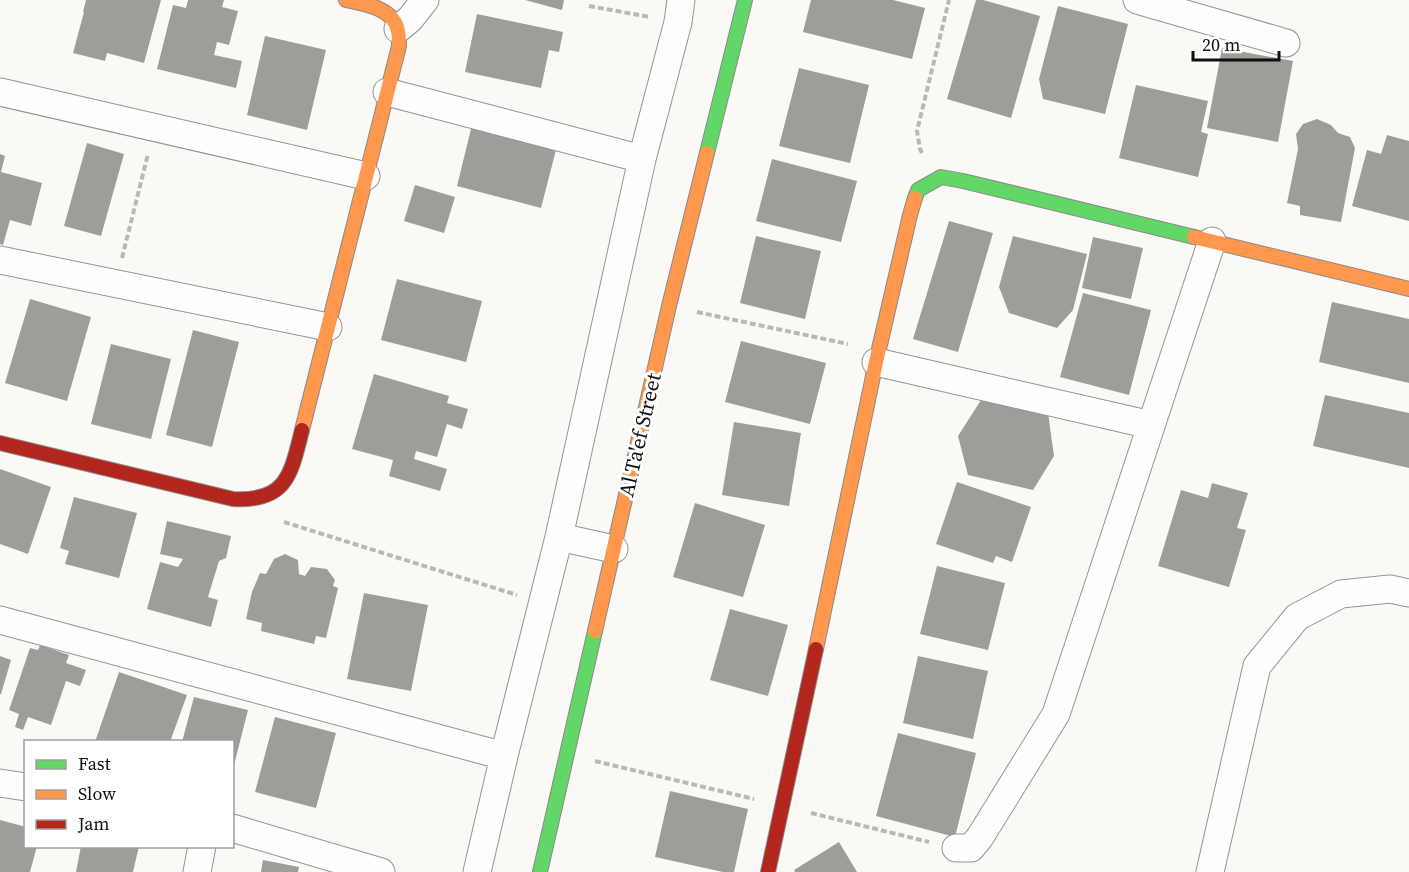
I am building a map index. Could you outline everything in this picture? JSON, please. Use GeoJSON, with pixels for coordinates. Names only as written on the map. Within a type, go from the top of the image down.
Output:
{"type":"FeatureCollection","features":[{"type":"Feature","properties":{"kind":"street"},"geometry":{"type":"LineString","coordinates":[[0,443],[233,499],[251,501],[270,495],[284,483],[293,466],[399,46],[398,29],[389,14],[374,6],[346,0]]}},
{"type":"Feature","properties":{"kind":"street"},"geometry":{"type":"LineString","coordinates":[[398,29],[410,20],[425,0]]}},
{"type":"Feature","properties":{"kind":"street","name":"Al Ta'ef Street"},"geometry":{"type":"LineString","coordinates":[[540,872],[669,306],[745,0]]}},
{"type":"Feature","properties":{"kind":"street"},"geometry":{"type":"LineString","coordinates":[[1137,0],[1286,43]]}},
{"type":"Feature","properties":{"kind":"street"},"geometry":{"type":"LineString","coordinates":[[477,872],[559,537],[642,159],[679,11]]}},
{"type":"Feature","properties":{"kind":"street"},"geometry":{"type":"LineString","coordinates":[[0,92],[366,176]]}},
{"type":"Feature","properties":{"kind":"street"},"geometry":{"type":"LineString","coordinates":[[387,92],[642,159]]}},
{"type":"Feature","properties":{"kind":"street"},"geometry":{"type":"LineString","coordinates":[[768,872],[877,356],[918,190],[941,177],[963,181],[1409,289]]}},
{"type":"Feature","properties":{"kind":"street"},"geometry":{"type":"LineString","coordinates":[[956,848],[971,848],[980,837],[1056,714],[1212,241]]}},
{"type":"Feature","properties":{"kind":"street"},"geometry":{"type":"LineString","coordinates":[[0,260],[328,327]]}},
{"type":"Feature","properties":{"kind":"street"},"geometry":{"type":"LineString","coordinates":[[877,356],[1151,425]]}},
{"type":"Feature","properties":{"kind":"street"},"geometry":{"type":"LineString","coordinates":[[559,537],[614,549]]}},
{"type":"Feature","properties":{"kind":"street"},"geometry":{"type":"LineString","coordinates":[[1210,872],[1257,666],[1296,617],[1341,594],[1390,589],[1409,593]]}},
{"type":"Feature","properties":{"kind":"street"},"geometry":{"type":"LineString","coordinates":[[0,620],[504,756]]}},
{"type":"Feature","properties":{"kind":"street"},"geometry":{"type":"LineString","coordinates":[[0,783],[24,787]]}},
{"type":"Feature","properties":{"kind":"street"},"geometry":{"type":"LineString","coordinates":[[234,829],[381,872]]}},
{"type":"Feature","properties":{"kind":"street"},"geometry":{"type":"LineString","coordinates":[[197,872],[202,848]]}},
{"type":"Feature","properties":{"kind":"path"},"geometry":{"type":"LineString","coordinates":[[941,177],[928,165],[920,149],[917,131],[949,0]]}},
{"type":"Feature","properties":{"kind":"path"},"geometry":{"type":"LineString","coordinates":[[589,6],[679,11]]}},
{"type":"Feature","properties":{"kind":"path"},"geometry":{"type":"LineString","coordinates":[[116,284],[154,127]]}},
{"type":"Feature","properties":{"kind":"path"},"geometry":{"type":"LineString","coordinates":[[669,306],[877,356]]}},
{"type":"Feature","properties":{"kind":"path"},"geometry":{"type":"LineString","coordinates":[[251,501],[263,512],[276,519],[542,603]]}},
{"type":"Feature","properties":{"kind":"building"},"geometry":{"type":"Polygon","coordinates":[[[86,0],[161,0],[144,63],[107,53],[105,61],[73,53],[86,0]]]}},
{"type":"Feature","properties":{"kind":"building"},"geometry":{"type":"Polygon","coordinates":[[[188,0],[224,0],[222,7],[238,11],[229,45],[217,42],[214,55],[242,61],[236,88],[157,69],[173,5],[186,8],[188,0]]]}},
{"type":"Feature","properties":{"kind":"building"},"geometry":{"type":"Polygon","coordinates":[[[525,0],[564,0],[562,10],[525,0]]]}},
{"type":"Feature","properties":{"kind":"building"},"geometry":{"type":"Polygon","coordinates":[[[811,0],[893,0],[925,8],[912,59],[803,32],[811,0]]]}},
{"type":"Feature","properties":{"kind":"building"},"geometry":{"type":"Polygon","coordinates":[[[976,0],[1040,16],[1011,118],[947,99],[976,0]]]}},
{"type":"Feature","properties":{"kind":"building"},"geometry":{"type":"Polygon","coordinates":[[[1058,6],[1128,24],[1105,114],[1043,99],[1039,79],[1058,6]]]}},
{"type":"Feature","properties":{"kind":"building"},"geometry":{"type":"Polygon","coordinates":[[[477,14],[563,32],[559,52],[549,50],[541,88],[465,72],[477,14]]]}},
{"type":"Feature","properties":{"kind":"building"},"geometry":{"type":"Polygon","coordinates":[[[265,36],[326,50],[307,130],[247,115],[265,36]]]}},
{"type":"Feature","properties":{"kind":"building"},"geometry":{"type":"Polygon","coordinates":[[[1222,48],[1293,61],[1278,142],[1207,128],[1222,48]]]}},
{"type":"Feature","properties":{"kind":"building"},"geometry":{"type":"Polygon","coordinates":[[[799,68],[869,85],[850,163],[779,146],[799,68]]]}},
{"type":"Feature","properties":{"kind":"building"},"geometry":{"type":"Polygon","coordinates":[[[1136,85],[1208,101],[1201,132],[1208,134],[1198,177],[1119,158],[1136,85]]]}},
{"type":"Feature","properties":{"kind":"building"},"geometry":{"type":"Polygon","coordinates":[[[1317,119],[1331,125],[1338,133],[1350,137],[1355,148],[1341,222],[1300,215],[1300,206],[1287,203],[1298,149],[1296,134],[1303,124],[1317,119]]]}},
{"type":"Feature","properties":{"kind":"building"},"geometry":{"type":"Polygon","coordinates":[[[472,125],[557,146],[541,208],[457,186],[472,125]]]}},
{"type":"Feature","properties":{"kind":"building"},"geometry":{"type":"Polygon","coordinates":[[[1387,135],[1409,141],[1409,221],[1352,206],[1367,150],[1381,154],[1387,135]]]}},
{"type":"Feature","properties":{"kind":"building"},"geometry":{"type":"Polygon","coordinates":[[[87,143],[124,154],[101,236],[64,226],[87,143]]]}},
{"type":"Feature","properties":{"kind":"building"},"geometry":{"type":"Polygon","coordinates":[[[0,154],[5,156],[1,172],[42,183],[31,226],[10,220],[3,245],[0,244],[0,154]]]}},
{"type":"Feature","properties":{"kind":"building"},"geometry":{"type":"Polygon","coordinates":[[[772,159],[857,181],[841,242],[756,221],[772,159]]]}},
{"type":"Feature","properties":{"kind":"building"},"geometry":{"type":"Polygon","coordinates":[[[415,185],[455,197],[444,233],[404,221],[415,185]]]}},
{"type":"Feature","properties":{"kind":"building"},"geometry":{"type":"Polygon","coordinates":[[[949,221],[993,233],[958,352],[913,339],[949,221]]]}},
{"type":"Feature","properties":{"kind":"building"},"geometry":{"type":"Polygon","coordinates":[[[756,236],[821,251],[805,319],[740,303],[756,236]]]}},
{"type":"Feature","properties":{"kind":"building"},"geometry":{"type":"Polygon","coordinates":[[[1013,236],[1087,254],[1073,310],[1057,328],[1009,313],[999,287],[1013,236]]]}},
{"type":"Feature","properties":{"kind":"building"},"geometry":{"type":"Polygon","coordinates":[[[1093,237],[1143,248],[1131,299],[1082,288],[1093,237]]]}},
{"type":"Feature","properties":{"kind":"building"},"geometry":{"type":"Polygon","coordinates":[[[397,279],[482,301],[466,362],[381,340],[397,279]]]}},
{"type":"Feature","properties":{"kind":"building"},"geometry":{"type":"Polygon","coordinates":[[[1083,293],[1151,310],[1129,395],[1060,377],[1083,293]]]}},
{"type":"Feature","properties":{"kind":"building"},"geometry":{"type":"Polygon","coordinates":[[[30,299],[91,317],[67,401],[5,383],[30,299]]]}},
{"type":"Feature","properties":{"kind":"building"},"geometry":{"type":"Polygon","coordinates":[[[1332,302],[1409,319],[1409,383],[1319,362],[1332,302]]]}},
{"type":"Feature","properties":{"kind":"building"},"geometry":{"type":"Polygon","coordinates":[[[193,330],[239,342],[212,447],[166,435],[193,330]]]}},
{"type":"Feature","properties":{"kind":"building"},"geometry":{"type":"Polygon","coordinates":[[[741,341],[826,363],[810,424],[725,402],[741,341]]]}},
{"type":"Feature","properties":{"kind":"building"},"geometry":{"type":"Polygon","coordinates":[[[111,344],[171,359],[151,439],[91,424],[111,344]]]}},
{"type":"Feature","properties":{"kind":"building"},"geometry":{"type":"Polygon","coordinates":[[[374,374],[449,396],[447,403],[468,409],[462,429],[447,424],[437,457],[416,451],[414,459],[447,469],[440,491],[389,476],[393,460],[352,449],[374,374]]]}},
{"type":"Feature","properties":{"kind":"building"},"geometry":{"type":"Polygon","coordinates":[[[1325,395],[1409,413],[1409,468],[1313,446],[1325,395]]]}},
{"type":"Feature","properties":{"kind":"building"},"geometry":{"type":"Polygon","coordinates":[[[981,400],[1048,413],[1054,456],[1033,490],[968,475],[958,436],[981,400]]]}},
{"type":"Feature","properties":{"kind":"building"},"geometry":{"type":"Polygon","coordinates":[[[734,422],[801,433],[789,506],[722,495],[734,422]]]}},
{"type":"Feature","properties":{"kind":"building"},"geometry":{"type":"Polygon","coordinates":[[[0,469],[51,487],[28,554],[0,544],[0,469]]]}},
{"type":"Feature","properties":{"kind":"building"},"geometry":{"type":"Polygon","coordinates":[[[957,482],[1031,507],[1012,562],[996,556],[993,563],[936,544],[957,482]]]}},
{"type":"Feature","properties":{"kind":"building"},"geometry":{"type":"Polygon","coordinates":[[[1212,483],[1248,493],[1237,528],[1246,530],[1229,587],[1158,566],[1181,490],[1208,498],[1212,483]]]}},
{"type":"Feature","properties":{"kind":"building"},"geometry":{"type":"Polygon","coordinates":[[[74,497],[137,513],[119,578],[65,564],[69,551],[60,548],[74,497]]]}},
{"type":"Feature","properties":{"kind":"building"},"geometry":{"type":"Polygon","coordinates":[[[695,503],[765,525],[743,597],[673,577],[695,503]]]}},
{"type":"Feature","properties":{"kind":"building"},"geometry":{"type":"Polygon","coordinates":[[[167,521],[231,536],[226,558],[219,561],[208,597],[218,600],[211,627],[147,609],[160,562],[178,567],[183,559],[160,554],[167,521]]]}},
{"type":"Feature","properties":{"kind":"building"},"geometry":{"type":"Polygon","coordinates":[[[285,554],[298,560],[299,574],[305,576],[311,567],[327,569],[335,580],[333,586],[338,588],[326,638],[316,636],[314,644],[261,631],[262,623],[246,619],[252,592],[260,573],[266,574],[274,559],[285,554]]]}},
{"type":"Feature","properties":{"kind":"building"},"geometry":{"type":"Polygon","coordinates":[[[937,566],[1005,583],[988,650],[920,634],[937,566]]]}},
{"type":"Feature","properties":{"kind":"building"},"geometry":{"type":"Polygon","coordinates":[[[364,593],[428,605],[411,691],[347,679],[364,593]]]}},
{"type":"Feature","properties":{"kind":"building"},"geometry":{"type":"Polygon","coordinates":[[[730,609],[788,625],[768,696],[710,680],[730,609]]]}},
{"type":"Feature","properties":{"kind":"building"},"geometry":{"type":"Polygon","coordinates":[[[40,645],[69,655],[66,663],[86,670],[80,686],[66,681],[51,725],[28,717],[23,730],[15,727],[19,714],[9,710],[30,648],[38,650],[40,645]]]}},
{"type":"Feature","properties":{"kind":"building"},"geometry":{"type":"Polygon","coordinates":[[[0,656],[11,660],[1,694],[0,694],[0,656]]]}},
{"type":"Feature","properties":{"kind":"building"},"geometry":{"type":"Polygon","coordinates":[[[918,656],[988,671],[973,739],[903,723],[918,656]]]}},
{"type":"Feature","properties":{"kind":"building"},"geometry":{"type":"Polygon","coordinates":[[[119,672],[187,695],[171,740],[96,740],[119,672]]]}},
{"type":"Feature","properties":{"kind":"building"},"geometry":{"type":"Polygon","coordinates":[[[194,697],[248,710],[234,765],[234,740],[183,740],[194,697]]]}},
{"type":"Feature","properties":{"kind":"building"},"geometry":{"type":"Polygon","coordinates":[[[275,717],[336,733],[316,808],[255,792],[275,717]]]}},
{"type":"Feature","properties":{"kind":"building"},"geometry":{"type":"Polygon","coordinates":[[[898,733],[976,753],[955,837],[876,816],[898,733]]]}},
{"type":"Feature","properties":{"kind":"building"},"geometry":{"type":"Polygon","coordinates":[[[670,791],[748,809],[734,872],[723,872],[655,857],[670,791]]]}},
{"type":"Feature","properties":{"kind":"building"},"geometry":{"type":"Polygon","coordinates":[[[0,820],[24,826],[24,848],[36,848],[30,872],[0,872],[0,820]]]}},
{"type":"Feature","properties":{"kind":"building"},"geometry":{"type":"Polygon","coordinates":[[[839,842],[857,872],[795,872],[794,870],[839,842]]]}},
{"type":"Feature","properties":{"kind":"building"},"geometry":{"type":"Polygon","coordinates":[[[81,848],[139,848],[133,872],[76,872],[81,848]]]}},
{"type":"Feature","properties":{"kind":"building"},"geometry":{"type":"Polygon","coordinates":[[[263,860],[299,867],[298,872],[261,872],[263,860]]]}},
{"type":"Feature","properties":{"kind":"traffic: fast"},"geometry":{"type":"LineString","coordinates":[[707,153],[745,0]]}},
{"type":"Feature","properties":{"kind":"traffic: fast"},"geometry":{"type":"LineString","coordinates":[[915,198],[918,190],[941,177],[1194,237]]}},
{"type":"Feature","properties":{"kind":"traffic: fast"},"geometry":{"type":"LineString","coordinates":[[540,872],[595,631]]}},
{"type":"Feature","properties":{"kind":"traffic: slow"},"geometry":{"type":"LineString","coordinates":[[302,430],[399,46],[398,31],[391,17],[378,8],[346,0]]}},
{"type":"Feature","properties":{"kind":"traffic: slow"},"geometry":{"type":"LineString","coordinates":[[595,631],[669,306],[707,153]]}},
{"type":"Feature","properties":{"kind":"traffic: slow"},"geometry":{"type":"LineString","coordinates":[[816,649],[876,362],[915,198]]}},
{"type":"Feature","properties":{"kind":"traffic: slow"},"geometry":{"type":"LineString","coordinates":[[1194,237],[1409,289]]}},
{"type":"Feature","properties":{"kind":"traffic: jam"},"geometry":{"type":"LineString","coordinates":[[0,443],[233,499],[251,499],[265,496],[284,482],[290,472],[302,430]]}},
{"type":"Feature","properties":{"kind":"traffic: jam"},"geometry":{"type":"LineString","coordinates":[[768,872],[816,649]]}}]}
